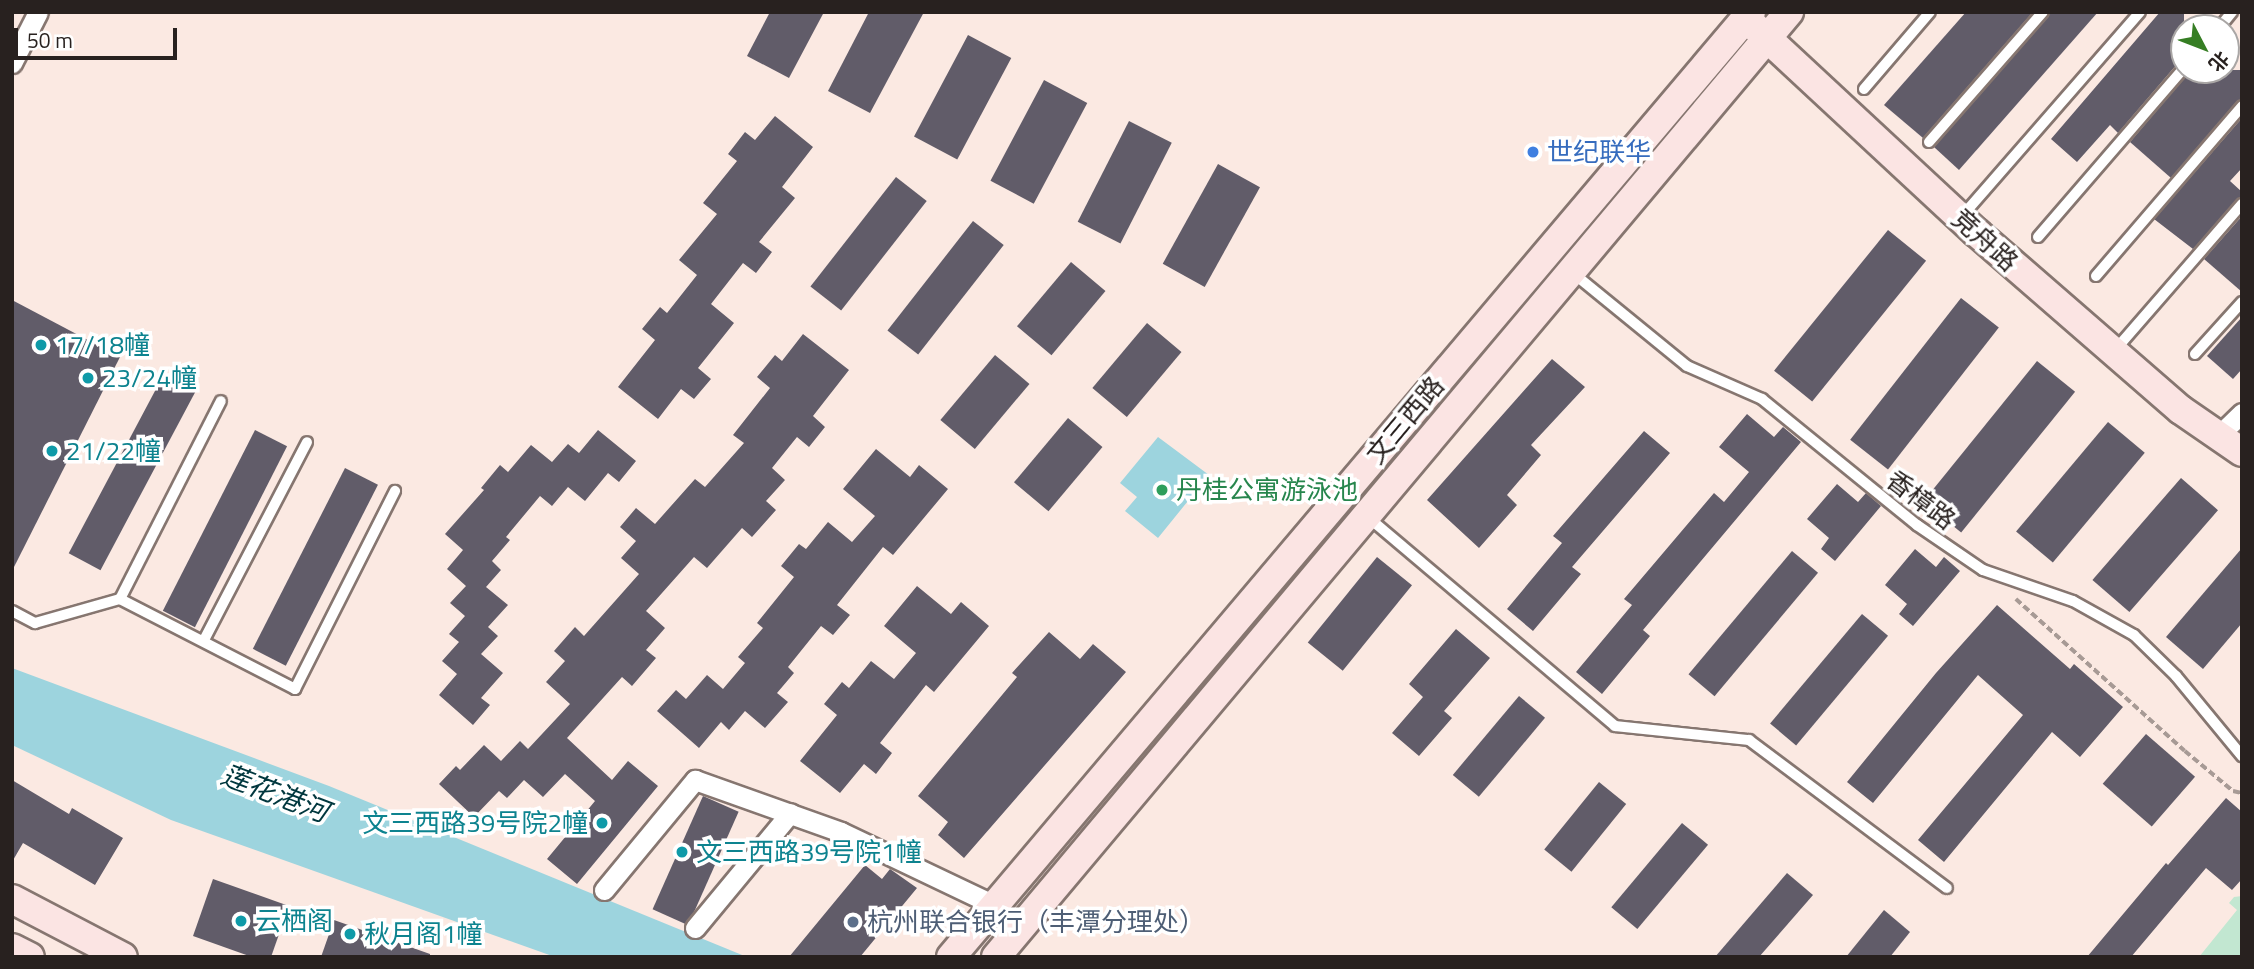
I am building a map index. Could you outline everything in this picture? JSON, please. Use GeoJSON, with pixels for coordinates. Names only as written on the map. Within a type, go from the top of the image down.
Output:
{"type":"FeatureCollection","features":[{"type":"Feature","properties":{"kind":"main road","name":"文三西路"},"geometry":{"type":"LineString","coordinates":[[996,957],[1789,12]]}},
{"type":"Feature","properties":{"kind":"main road","name":"文三西路"},"geometry":{"type":"LineString","coordinates":[[951,957],[1746,14]]}},
{"type":"Feature","properties":{"kind":"main road","name":"竞舟路"},"geometry":{"type":"LineString","coordinates":[[1746,14],[1767,40],[1960,218],[2181,410],[2242,452]]}},
{"type":"Feature","properties":{"kind":"main road"},"geometry":{"type":"LineString","coordinates":[[12,899],[123,957]]}},
{"type":"Feature","properties":{"kind":"main road"},"geometry":{"type":"LineString","coordinates":[[12,948],[30,957]]}},
{"type":"Feature","properties":{"kind":"street"},"geometry":{"type":"LineString","coordinates":[[12,63],[38,12]]}},
{"type":"Feature","properties":{"kind":"street"},"geometry":{"type":"LineString","coordinates":[[2218,436],[2242,413]]}},
{"type":"Feature","properties":{"kind":"street"},"geometry":{"type":"LineString","coordinates":[[604,890],[695,780],[841,832],[994,905]]}},
{"type":"Feature","properties":{"kind":"street"},"geometry":{"type":"LineString","coordinates":[[695,928],[790,813]]}},
{"type":"Feature","properties":{"kind":"lane"},"geometry":{"type":"LineString","coordinates":[[1864,89],[1930,12]]}},
{"type":"Feature","properties":{"kind":"lane"},"geometry":{"type":"LineString","coordinates":[[1929,142],[2043,12]]}},
{"type":"Feature","properties":{"kind":"lane"},"geometry":{"type":"LineString","coordinates":[[1960,218],[2140,12]]}},
{"type":"Feature","properties":{"kind":"lane"},"geometry":{"type":"LineString","coordinates":[[2038,237],[2170,84]]}},
{"type":"Feature","properties":{"kind":"lane"},"geometry":{"type":"LineString","coordinates":[[2096,276],[2242,107]]}},
{"type":"Feature","properties":{"kind":"lane"},"geometry":{"type":"LineString","coordinates":[[2114,352],[2242,204]]}},
{"type":"Feature","properties":{"kind":"lane","name":"香樟路"},"geometry":{"type":"LineString","coordinates":[[1571,272],[1687,366],[1762,399],[1917,525],[1983,570],[2073,601],[2134,635],[2176,676],[2242,756]]}},
{"type":"Feature","properties":{"kind":"lane"},"geometry":{"type":"LineString","coordinates":[[2195,355],[2242,302]]}},
{"type":"Feature","properties":{"kind":"lane"},"geometry":{"type":"LineString","coordinates":[[120,599],[221,401]]}},
{"type":"Feature","properties":{"kind":"lane"},"geometry":{"type":"LineString","coordinates":[[204,640],[307,442]]}},
{"type":"Feature","properties":{"kind":"lane"},"geometry":{"type":"LineString","coordinates":[[12,611],[35,623],[120,599],[295,689],[395,491]]}},
{"type":"Feature","properties":{"kind":"lane"},"geometry":{"type":"LineString","coordinates":[[1366,516],[1615,726],[1749,740],[1947,888]]}},
{"type":"Feature","properties":{"kind":"path"},"geometry":{"type":"LineString","coordinates":[[2012,595],[2185,751],[2234,791],[2242,793]]}},
{"type":"Feature","properties":{"kind":"green space"},"geometry":{"type":"Polygon","coordinates":[[[2242,896],[2242,957],[2199,957],[2237,910],[2229,903],[2234,897],[2242,896]]]}},
{"type":"Feature","properties":{"kind":"water","name":"丹桂公寓游泳池"},"geometry":{"type":"Polygon","coordinates":[[[1158,437],[1209,475],[1158,538],[1125,511],[1137,497],[1120,483],[1158,437]]]}},
{"type":"Feature","properties":{"kind":"water","name":"莲花港河"},"geometry":{"type":"Polygon","coordinates":[[[12,668],[329,786],[747,957],[555,957],[171,820],[12,745],[12,668]]]}},
{"type":"Feature","properties":{"kind":"building"},"geometry":{"type":"Polygon","coordinates":[[[770,12],[824,12],[789,78],[747,56],[770,12]]]}},
{"type":"Feature","properties":{"kind":"building"},"geometry":{"type":"Polygon","coordinates":[[[869,12],[924,12],[870,113],[828,91],[869,12]]]}},
{"type":"Feature","properties":{"kind":"building"},"geometry":{"type":"Polygon","coordinates":[[[1966,12],[2033,12],[1923,138],[1884,105],[1966,12]]]}},
{"type":"Feature","properties":{"kind":"building"},"geometry":{"type":"Polygon","coordinates":[[[2050,12],[2098,12],[1959,170],[1934,147],[2050,12]]]}},
{"type":"Feature","properties":{"kind":"building"},"geometry":{"type":"Polygon","coordinates":[[[2160,12],[2184,12],[2170,14],[2170,72],[2118,133],[2110,125],[2077,162],[2051,139],[2160,12]]]}},
{"type":"Feature","properties":{"kind":"building"},"geometry":{"type":"Polygon","coordinates":[[[968,35],[1011,58],[957,160],[914,137],[968,35]]]}},
{"type":"Feature","properties":{"kind":"building"},"geometry":{"type":"Polygon","coordinates":[[[2242,70],[2242,99],[2171,178],[2130,142],[2179,84],[2240,84],[2242,70]]]}},
{"type":"Feature","properties":{"kind":"building"},"geometry":{"type":"Polygon","coordinates":[[[1044,80],[1087,103],[1034,204],[990,181],[1044,80]]]}},
{"type":"Feature","properties":{"kind":"building"},"geometry":{"type":"Polygon","coordinates":[[[775,116],[813,147],[782,187],[795,198],[759,242],[772,252],[756,273],[743,263],[711,304],[734,323],[698,368],[711,379],[694,399],[681,389],[658,419],[618,387],[655,340],[642,329],[660,307],[667,313],[697,275],[679,260],[717,214],[703,203],[737,161],[728,154],[745,132],[755,140],[775,116]]]}},
{"type":"Feature","properties":{"kind":"building"},"geometry":{"type":"Polygon","coordinates":[[[2242,118],[2242,168],[2230,181],[2242,192],[2242,197],[2193,249],[2154,219],[2242,118]]]}},
{"type":"Feature","properties":{"kind":"building"},"geometry":{"type":"Polygon","coordinates":[[[1129,121],[1172,143],[1120,243],[1078,222],[1129,121]]]}},
{"type":"Feature","properties":{"kind":"building"},"geometry":{"type":"Polygon","coordinates":[[[1218,164],[1260,187],[1205,287],[1163,264],[1218,164]]]}},
{"type":"Feature","properties":{"kind":"building"},"geometry":{"type":"Polygon","coordinates":[[[896,177],[927,201],[841,311],[810,287],[896,177]]]}},
{"type":"Feature","properties":{"kind":"building"},"geometry":{"type":"Polygon","coordinates":[[[2242,216],[2242,292],[2204,259],[2242,216]]]}},
{"type":"Feature","properties":{"kind":"building"},"geometry":{"type":"Polygon","coordinates":[[[973,221],[1004,245],[918,355],[887,331],[973,221]]]}},
{"type":"Feature","properties":{"kind":"building"},"geometry":{"type":"Polygon","coordinates":[[[1888,230],[1926,261],[1812,402],[1774,371],[1888,230]]]}},
{"type":"Feature","properties":{"kind":"building"},"geometry":{"type":"Polygon","coordinates":[[[1071,262],[1105,291],[1051,355],[1017,326],[1071,262]]]}},
{"type":"Feature","properties":{"kind":"building"},"geometry":{"type":"Polygon","coordinates":[[[1961,298],[1999,328],[1888,469],[1850,440],[1961,298]]]}},
{"type":"Feature","properties":{"kind":"building"},"geometry":{"type":"Polygon","coordinates":[[[12,300],[120,357],[12,571],[12,300]]]}},
{"type":"Feature","properties":{"kind":"building"},"geometry":{"type":"Polygon","coordinates":[[[2242,317],[2242,369],[2233,379],[2207,356],[2242,317]]]}},
{"type":"Feature","properties":{"kind":"building"},"geometry":{"type":"Polygon","coordinates":[[[1147,323],[1181,352],[1127,417],[1092,388],[1147,323]]]}},
{"type":"Feature","properties":{"kind":"building"},"geometry":{"type":"Polygon","coordinates":[[[803,334],[849,370],[813,416],[825,427],[809,447],[797,437],[772,468],[785,480],[766,501],[776,510],[752,537],[742,528],[707,568],[694,557],[646,611],[665,628],[646,650],[656,658],[632,686],[622,677],[567,738],[612,780],[628,761],[658,786],[577,884],[547,859],[595,801],[565,774],[543,797],[524,780],[507,798],[499,791],[474,817],[439,784],[456,766],[460,770],[484,745],[501,761],[520,741],[528,749],[570,704],[546,682],[565,661],[554,651],[575,627],[584,636],[639,574],[621,558],[636,541],[620,527],[636,508],[655,524],[695,479],[705,487],[744,443],[733,435],[770,388],[757,377],[775,355],[782,361],[803,334]]]}},
{"type":"Feature","properties":{"kind":"building"},"geometry":{"type":"Polygon","coordinates":[[[995,355],[1029,384],[975,449],[940,420],[995,355]]]}},
{"type":"Feature","properties":{"kind":"building"},"geometry":{"type":"Polygon","coordinates":[[[1552,359],[1585,387],[1531,445],[1541,455],[1507,495],[1517,505],[1479,548],[1427,500],[1552,359]]]}},
{"type":"Feature","properties":{"kind":"building"},"geometry":{"type":"Polygon","coordinates":[[[2037,361],[2075,392],[1961,533],[1923,502],[2037,361]]]}},
{"type":"Feature","properties":{"kind":"building"},"geometry":{"type":"Polygon","coordinates":[[[164,374],[196,391],[100,570],[69,553],[164,374]]]}},
{"type":"Feature","properties":{"kind":"building"},"geometry":{"type":"Polygon","coordinates":[[[1747,414],[1774,437],[1783,427],[1801,442],[1643,630],[1650,636],[1602,694],[1576,672],[1632,605],[1624,599],[1714,493],[1724,502],[1749,472],[1719,447],[1747,414]]]}},
{"type":"Feature","properties":{"kind":"building"},"geometry":{"type":"Polygon","coordinates":[[[1068,418],[1102,447],[1048,511],[1014,482],[1068,418]]]}},
{"type":"Feature","properties":{"kind":"building"},"geometry":{"type":"Polygon","coordinates":[[[2108,422],[2145,453],[2053,562],[2016,532],[2108,422]]]}},
{"type":"Feature","properties":{"kind":"building"},"geometry":{"type":"Polygon","coordinates":[[[255,430],[287,446],[195,627],[163,611],[255,430]]]}},
{"type":"Feature","properties":{"kind":"building"},"geometry":{"type":"Polygon","coordinates":[[[598,430],[636,461],[619,482],[608,473],[585,501],[568,487],[552,506],[540,496],[506,537],[510,540],[492,561],[501,570],[486,587],[508,605],[488,627],[498,636],[481,654],[503,673],[481,698],[490,705],[473,725],[439,695],[457,674],[442,661],[459,642],[449,634],[465,616],[450,603],[466,586],[447,569],[463,550],[445,534],[484,490],[481,488],[500,465],[508,472],[531,445],[552,462],[568,444],[579,453],[598,430]]]}},
{"type":"Feature","properties":{"kind":"building"},"geometry":{"type":"Polygon","coordinates":[[[1644,431],[1670,453],[1572,567],[1581,574],[1533,631],[1507,609],[1562,543],[1553,536],[1644,431]]]}},
{"type":"Feature","properties":{"kind":"building"},"geometry":{"type":"Polygon","coordinates":[[[876,449],[910,477],[919,465],[948,489],[893,555],[883,547],[837,605],[850,615],[833,635],[821,626],[788,667],[794,673],[777,693],[788,702],[765,728],[745,711],[729,730],[721,722],[699,748],[657,711],[676,690],[686,699],[707,675],[723,689],[745,663],[738,657],[763,628],[757,623],[794,577],[781,566],[799,544],[806,549],[828,522],[852,542],[875,516],[843,489],[876,449]]]}},
{"type":"Feature","properties":{"kind":"building"},"geometry":{"type":"Polygon","coordinates":[[[345,468],[378,485],[286,666],[253,649],[345,468]]]}},
{"type":"Feature","properties":{"kind":"building"},"geometry":{"type":"Polygon","coordinates":[[[2181,478],[2218,510],[2129,612],[2092,580],[2181,478]]]}},
{"type":"Feature","properties":{"kind":"building"},"geometry":{"type":"Polygon","coordinates":[[[1837,484],[1858,502],[1866,493],[1881,506],[1835,561],[1821,549],[1829,538],[1807,519],[1837,484]]]}},
{"type":"Feature","properties":{"kind":"building"},"geometry":{"type":"Polygon","coordinates":[[[2242,548],[2242,623],[2203,669],[2166,637],[2242,548]]]}},
{"type":"Feature","properties":{"kind":"building"},"geometry":{"type":"Polygon","coordinates":[[[1915,549],[1936,567],[1944,557],[1960,571],[1913,626],[1899,614],[1907,604],[1885,585],[1915,549]]]}},
{"type":"Feature","properties":{"kind":"building"},"geometry":{"type":"Polygon","coordinates":[[[1792,551],[1818,573],[1715,696],[1689,674],[1792,551]]]}},
{"type":"Feature","properties":{"kind":"building"},"geometry":{"type":"Polygon","coordinates":[[[1377,557],[1412,585],[1343,671],[1308,642],[1377,557]]]}},
{"type":"Feature","properties":{"kind":"building"},"geometry":{"type":"Polygon","coordinates":[[[917,586],[951,614],[961,602],[989,626],[934,692],[926,685],[880,743],[892,753],[876,774],[864,764],[840,793],[800,761],[837,715],[824,704],[842,682],[849,688],[871,661],[894,679],[916,653],[884,626],[917,586]]]}},
{"type":"Feature","properties":{"kind":"building"},"geometry":{"type":"Polygon","coordinates":[[[1997,605],[2070,669],[2074,664],[2123,707],[2080,757],[2052,732],[1944,862],[1918,840],[2023,715],[1978,675],[1873,803],[1847,782],[1936,673],[1997,605]]]}},
{"type":"Feature","properties":{"kind":"building"},"geometry":{"type":"Polygon","coordinates":[[[1862,614],[1888,636],[1796,745],[1770,724],[1862,614]]]}},
{"type":"Feature","properties":{"kind":"building"},"geometry":{"type":"Polygon","coordinates":[[[1456,629],[1490,658],[1444,711],[1452,718],[1419,756],[1392,733],[1423,697],[1409,684],[1456,629]]]}},
{"type":"Feature","properties":{"kind":"building"},"geometry":{"type":"Polygon","coordinates":[[[1049,632],[1080,659],[1093,644],[1126,672],[964,858],[938,835],[948,822],[918,796],[1017,677],[1012,673],[1049,632]]]}},
{"type":"Feature","properties":{"kind":"building"},"geometry":{"type":"Polygon","coordinates":[[[1519,696],[1545,718],[1479,797],[1453,775],[1519,696]]]}},
{"type":"Feature","properties":{"kind":"building"},"geometry":{"type":"Polygon","coordinates":[[[2146,734],[2195,777],[2152,826],[2103,784],[2146,734]]]}},
{"type":"Feature","properties":{"kind":"building"},"geometry":{"type":"Polygon","coordinates":[[[12,780],[69,814],[72,808],[123,838],[95,885],[23,843],[12,862],[12,780]]]}},
{"type":"Feature","properties":{"kind":"building"},"geometry":{"type":"Polygon","coordinates":[[[1599,782],[1626,804],[1571,872],[1544,850],[1599,782]]]}},
{"type":"Feature","properties":{"kind":"building"},"geometry":{"type":"Polygon","coordinates":[[[703,796],[739,812],[688,925],[653,909],[703,796]]]}},
{"type":"Feature","properties":{"kind":"building"},"geometry":{"type":"Polygon","coordinates":[[[2226,798],[2242,812],[2242,879],[2232,890],[2206,868],[2131,957],[2087,957],[2166,863],[2168,865],[2226,798]]]}},
{"type":"Feature","properties":{"kind":"building"},"geometry":{"type":"Polygon","coordinates":[[[1682,823],[1708,845],[1637,929],[1611,907],[1682,823]]]}},
{"type":"Feature","properties":{"kind":"building","name":"杭州联合银行（丰潭分理处）"},"geometry":{"type":"Polygon","coordinates":[[[865,865],[882,879],[890,869],[917,888],[860,957],[789,957],[865,865]]]}},
{"type":"Feature","properties":{"kind":"building"},"geometry":{"type":"Polygon","coordinates":[[[1787,873],[1813,895],[1759,957],[1715,957],[1787,873]]]}},
{"type":"Feature","properties":{"kind":"building","name":"云栖阁"},"geometry":{"type":"Polygon","coordinates":[[[213,879],[289,906],[271,957],[252,957],[193,936],[213,879]]]}},
{"type":"Feature","properties":{"kind":"building"},"geometry":{"type":"Polygon","coordinates":[[[1884,910],[1910,932],[1890,957],[1846,957],[1884,910]]]}},
{"type":"Feature","properties":{"kind":"building","name":"秋月阁1幢"},"geometry":{"type":"Polygon","coordinates":[[[334,920],[430,954],[430,957],[321,957],[334,920]]]}},
{"type":"Feature","properties":{"kind":"place","name":"世纪联华"},"geometry":{"type":"Point","coordinates":[1533,152]}},
{"type":"Feature","properties":{"kind":"place","name":"17/18幢"},"geometry":{"type":"Point","coordinates":[41,345]}},
{"type":"Feature","properties":{"kind":"place","name":"23/24幢"},"geometry":{"type":"Point","coordinates":[88,378]}},
{"type":"Feature","properties":{"kind":"place","name":"21/22幢"},"geometry":{"type":"Point","coordinates":[52,451]}},
{"type":"Feature","properties":{"kind":"place","name":"丹桂公寓游泳池"},"geometry":{"type":"Point","coordinates":[1162,490]}},
{"type":"Feature","properties":{"kind":"place","name":"文三西路39号院2幢"},"geometry":{"type":"Point","coordinates":[602,823]}},
{"type":"Feature","properties":{"kind":"place","name":"文三西路39号院1幢"},"geometry":{"type":"Point","coordinates":[682,852]}},
{"type":"Feature","properties":{"kind":"place","name":"云栖阁"},"geometry":{"type":"Point","coordinates":[241,921]}},
{"type":"Feature","properties":{"kind":"place","name":"杭州联合银行（丰潭分理处）"},"geometry":{"type":"Point","coordinates":[853,922]}},
{"type":"Feature","properties":{"kind":"place","name":"秋月阁1幢"},"geometry":{"type":"Point","coordinates":[350,934]}}]}
